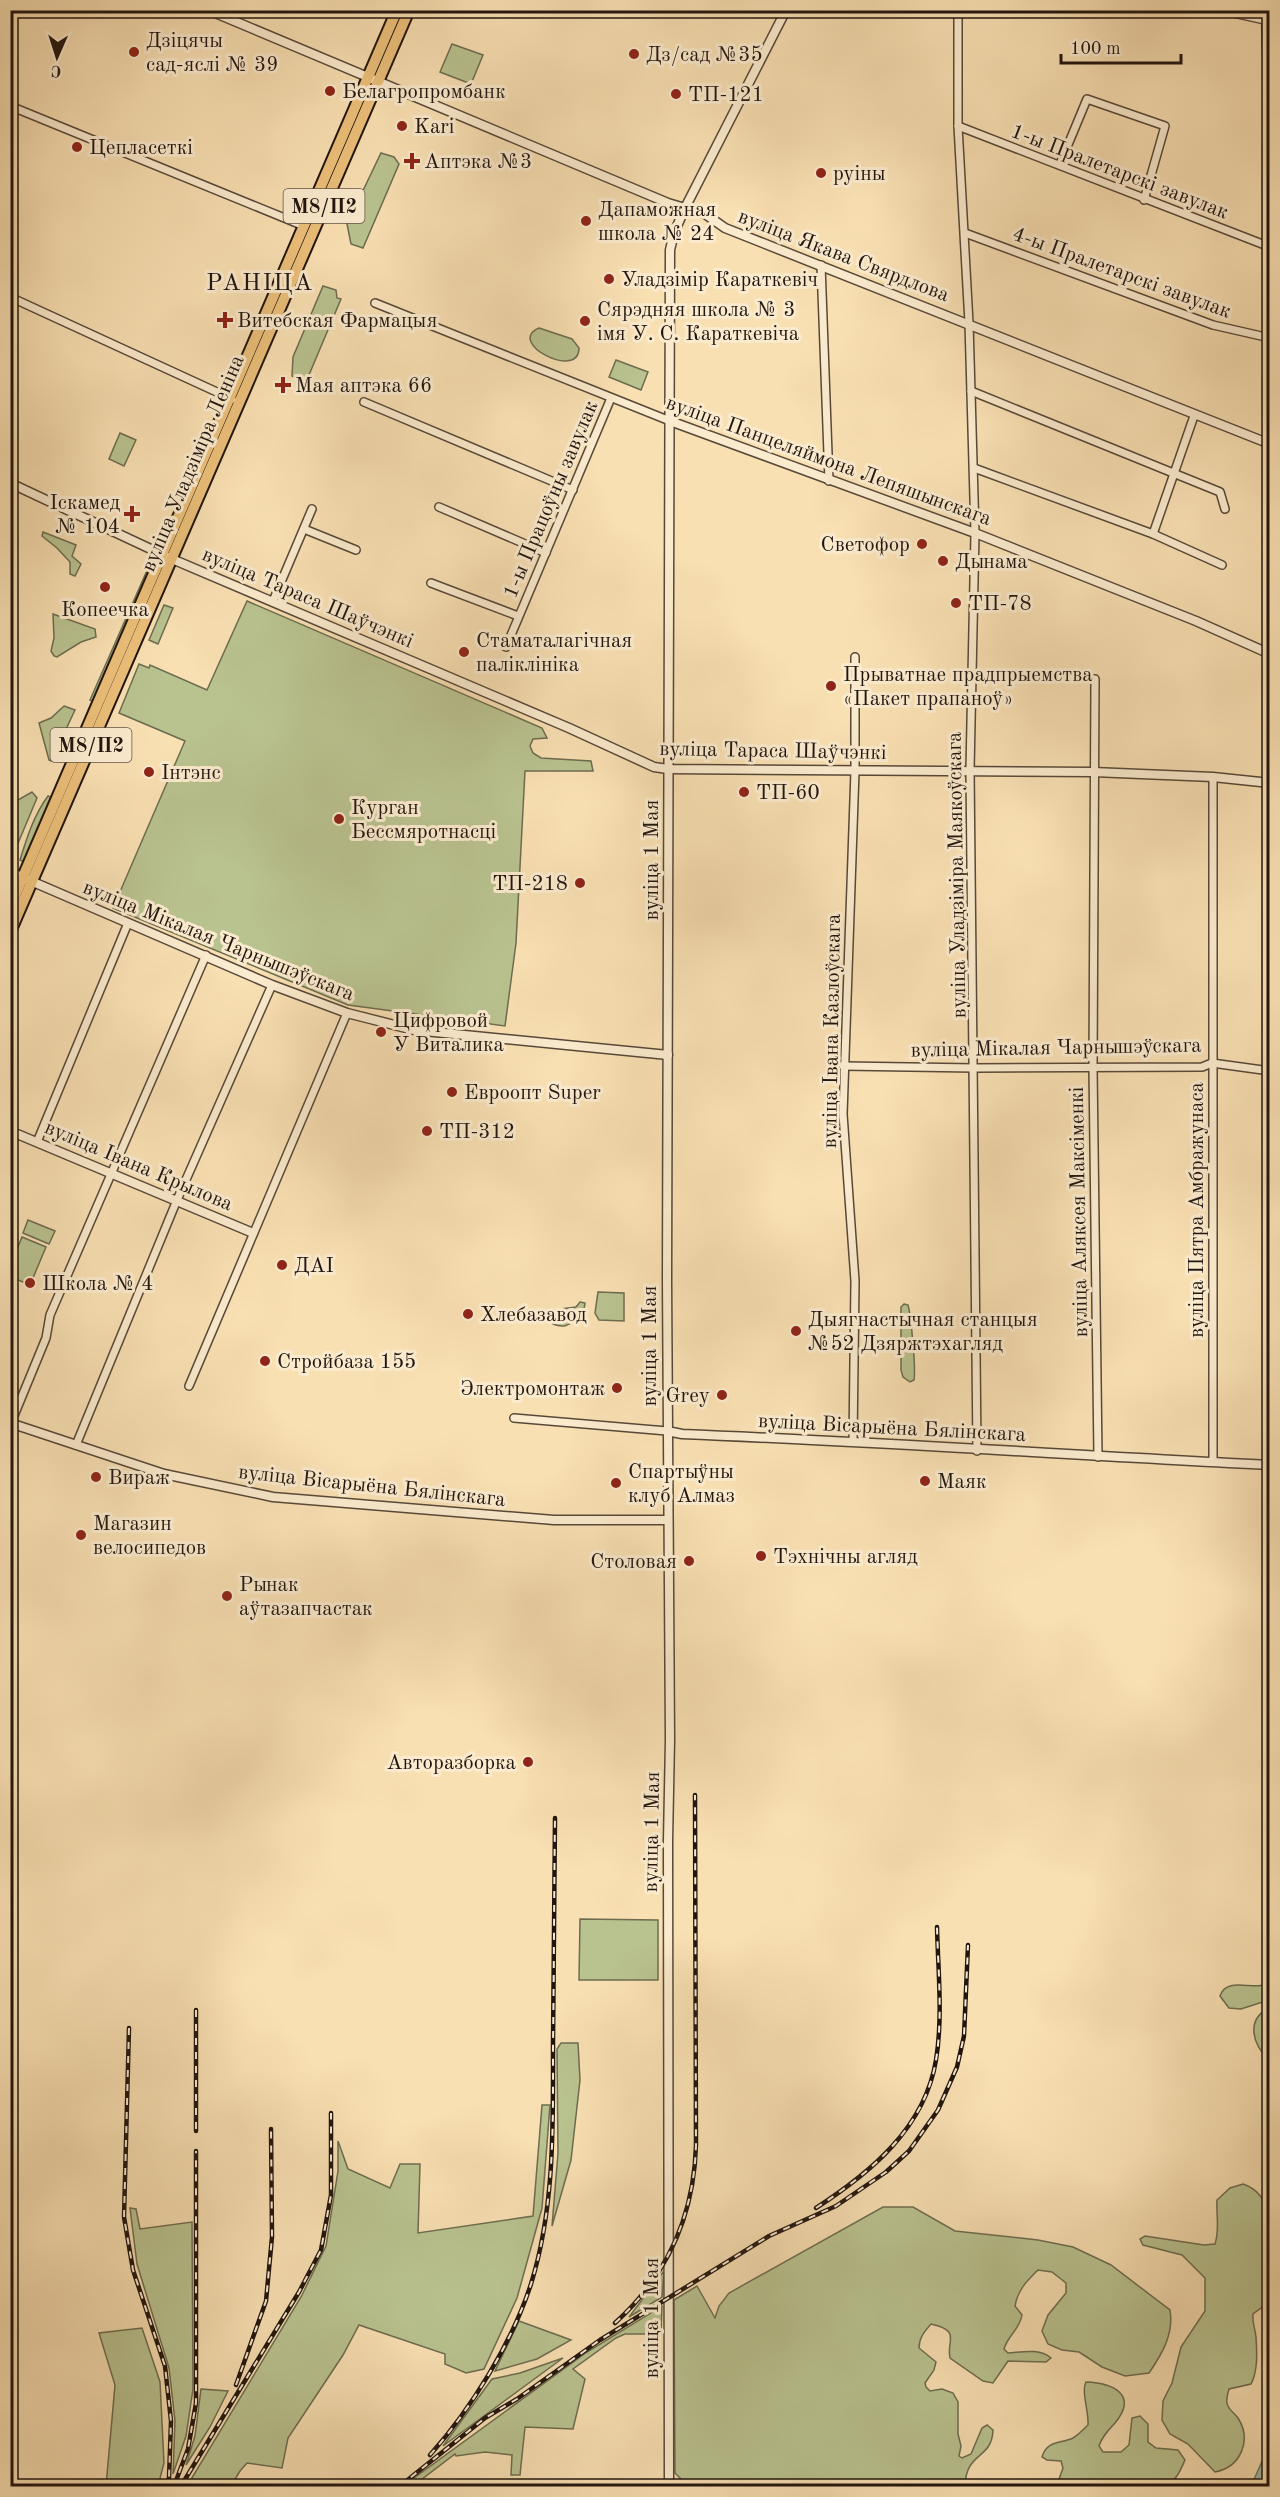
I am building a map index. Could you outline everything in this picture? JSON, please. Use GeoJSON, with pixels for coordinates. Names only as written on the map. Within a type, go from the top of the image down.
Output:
{"type":"FeatureCollection","features":[{"type":"Feature","properties":{"kind":"main road","name":"вуліца Уладзіміра Леніна"},"geometry":{"type":"LineString","coordinates":[[10,932],[28,880],[373,78],[397,10]]}},
{"type":"Feature","properties":{"kind":"main road","name":"вуліца Уладзіміра Леніна"},"geometry":{"type":"LineString","coordinates":[[235,401],[304,226],[373,78],[409,10]]}},
{"type":"Feature","properties":{"kind":"main road","name":"вуліца Уладзіміра Леніна"},"geometry":{"type":"LineString","coordinates":[[10,907],[28,880]]}},
{"type":"Feature","properties":{"kind":"street","name":"вуліца Якава Свярдлова"},"geometry":{"type":"LineString","coordinates":[[208,10],[577,165],[705,214],[725,228],[1269,444]]}},
{"type":"Feature","properties":{"kind":"street","name":"вуліца 1 Мая"},"geometry":{"type":"LineString","coordinates":[[669,2487],[668,1841],[670,1740],[667,1431],[670,250],[674,233],[685,208],[786,10]]}},
{"type":"Feature","properties":{"kind":"street","name":"вуліца Уладзіміра Маякоўскага"},"geometry":{"type":"LineString","coordinates":[[958,10],[958,126],[969,323],[975,533],[970,770],[975,1068],[977,1451]]}},
{"type":"Feature","properties":{"kind":"street"},"geometry":{"type":"LineString","coordinates":[[1222,10],[1267,14],[1269,145]]}},
{"type":"Feature","properties":{"kind":"street"},"geometry":{"type":"LineString","coordinates":[[1060,164],[1087,99],[1165,126],[1144,200]]}},
{"type":"Feature","properties":{"kind":"street"},"geometry":{"type":"LineString","coordinates":[[10,106],[304,226]]}},
{"type":"Feature","properties":{"kind":"street","name":"1-ы Пралетарскі завулак"},"geometry":{"type":"LineString","coordinates":[[958,126],[1269,247]]}},
{"type":"Feature","properties":{"kind":"street","name":"4-ы Пралетарскі завулак"},"geometry":{"type":"LineString","coordinates":[[965,233],[1213,325],[1269,338]]}},
{"type":"Feature","properties":{"kind":"street"},"geometry":{"type":"LineString","coordinates":[[821,266],[829,481]]}},
{"type":"Feature","properties":{"kind":"street"},"geometry":{"type":"LineString","coordinates":[[10,297],[235,401]]}},
{"type":"Feature","properties":{"kind":"street","name":"вуліца Панцеляймона Лепяшынскага"},"geometry":{"type":"LineString","coordinates":[[375,303],[670,422],[975,533],[1196,621],[1269,654]]}},
{"type":"Feature","properties":{"kind":"street"},"geometry":{"type":"LineString","coordinates":[[971,391],[1220,492],[1225,509]]}},
{"type":"Feature","properties":{"kind":"street","name":"1-ы Працоўны завулак"},"geometry":{"type":"LineString","coordinates":[[507,647],[611,398]]}},
{"type":"Feature","properties":{"kind":"street"},"geometry":{"type":"LineString","coordinates":[[364,402],[573,490]]}},
{"type":"Feature","properties":{"kind":"street"},"geometry":{"type":"LineString","coordinates":[[1153,534],[1194,416]]}},
{"type":"Feature","properties":{"kind":"street"},"geometry":{"type":"LineString","coordinates":[[974,468],[1153,534],[1222,565]]}},
{"type":"Feature","properties":{"kind":"street","name":"вуліца Тараса Шаўчэнкі"},"geometry":{"type":"LineString","coordinates":[[10,483],[168,557],[569,728],[654,767],[668,769],[1093,772],[1213,777],[1269,783]]}},
{"type":"Feature","properties":{"kind":"street"},"geometry":{"type":"LineString","coordinates":[[440,507],[546,553]]}},
{"type":"Feature","properties":{"kind":"street"},"geometry":{"type":"LineString","coordinates":[[273,601],[312,509]]}},
{"type":"Feature","properties":{"kind":"street"},"geometry":{"type":"LineString","coordinates":[[304,529],[356,550]]}},
{"type":"Feature","properties":{"kind":"street"},"geometry":{"type":"LineString","coordinates":[[431,583],[518,616]]}},
{"type":"Feature","properties":{"kind":"street","name":"вуліца Івана Казлоўскага"},"geometry":{"type":"LineString","coordinates":[[853,1442],[855,1281],[843,1114],[843,1066],[855,771],[855,657]]}},
{"type":"Feature","properties":{"kind":"street","name":"вуліца Аляксея Максіменкі"},"geometry":{"type":"LineString","coordinates":[[1095,679],[1093,1068],[1098,1457]]}},
{"type":"Feature","properties":{"kind":"street","name":"вуліца Пятра Амбражунаса"},"geometry":{"type":"LineString","coordinates":[[1213,777],[1213,1462]]}},
{"type":"Feature","properties":{"kind":"street","name":"вуліца Мікалая Чарнышэўскага"},"geometry":{"type":"LineString","coordinates":[[10,872],[272,985],[347,1013],[414,1030],[668,1055]]}},
{"type":"Feature","properties":{"kind":"street"},"geometry":{"type":"LineString","coordinates":[[37,1143],[128,923]]}},
{"type":"Feature","properties":{"kind":"street"},"geometry":{"type":"LineString","coordinates":[[11,1423],[46,1338],[50,1315],[110,1172],[206,956]]}},
{"type":"Feature","properties":{"kind":"street"},"geometry":{"type":"LineString","coordinates":[[76,1445],[177,1200],[272,985]]}},
{"type":"Feature","properties":{"kind":"street"},"geometry":{"type":"LineString","coordinates":[[189,1386],[347,1013]]}},
{"type":"Feature","properties":{"kind":"street","name":"вуліца Мікалая Чарнышэўскага"},"geometry":{"type":"LineString","coordinates":[[843,1066],[1093,1068],[1202,1067],[1212,1063],[1269,1071]]}},
{"type":"Feature","properties":{"kind":"street","name":"вуліца Івана Крылова"},"geometry":{"type":"LineString","coordinates":[[10,1131],[254,1233]]}},
{"type":"Feature","properties":{"kind":"street","name":"вуліца Вісарыёна Бялінскага"},"geometry":{"type":"LineString","coordinates":[[514,1418],[682,1434],[1269,1465]]}},
{"type":"Feature","properties":{"kind":"street","name":"вуліца Вісарыёна Бялінскага"},"geometry":{"type":"LineString","coordinates":[[11,1423],[164,1474],[273,1497],[554,1520],[668,1520]]}},
{"type":"Feature","properties":{"kind":"green space"},"geometry":{"type":"Polygon","coordinates":[[[452,44],[483,55],[471,84],[440,72],[452,44]]]}},
{"type":"Feature","properties":{"kind":"green space"},"geometry":{"type":"Polygon","coordinates":[[[381,153],[394,157],[399,164],[363,248],[351,244],[347,224],[381,153]]]}},
{"type":"Feature","properties":{"kind":"green space"},"geometry":{"type":"Polygon","coordinates":[[[323,286],[336,290],[337,298],[341,299],[306,382],[292,376],[293,357],[323,286]]]}},
{"type":"Feature","properties":{"kind":"green space"},"geometry":{"type":"Polygon","coordinates":[[[539,328],[572,339],[579,348],[576,357],[568,361],[557,360],[537,349],[531,342],[531,334],[539,328]]]}},
{"type":"Feature","properties":{"kind":"green space"},"geometry":{"type":"Polygon","coordinates":[[[616,360],[648,372],[641,390],[609,377],[616,360]]]}},
{"type":"Feature","properties":{"kind":"green space"},"geometry":{"type":"Polygon","coordinates":[[[120,433],[136,440],[124,466],[109,459],[120,433]]]}},
{"type":"Feature","properties":{"kind":"green space"},"geometry":{"type":"Polygon","coordinates":[[[43,532],[76,545],[72,556],[81,564],[75,576],[70,574],[70,562],[42,536],[43,532]]]}},
{"type":"Feature","properties":{"kind":"green space"},"geometry":{"type":"Polygon","coordinates":[[[149,566],[154,568],[95,702],[90,700],[149,566]]]}},
{"type":"Feature","properties":{"kind":"green space"},"geometry":{"type":"Polygon","coordinates":[[[247,601],[542,728],[547,738],[533,739],[530,746],[533,753],[541,758],[591,761],[593,771],[525,771],[516,943],[505,1026],[348,1005],[113,908],[185,741],[119,713],[139,664],[149,668],[150,665],[207,690],[247,601]]]}},
{"type":"Feature","properties":{"kind":"green space"},"geometry":{"type":"Polygon","coordinates":[[[164,605],[173,608],[158,644],[149,640],[164,605]]]}},
{"type":"Feature","properties":{"kind":"green space"},"geometry":{"type":"Polygon","coordinates":[[[53,614],[95,629],[96,637],[81,642],[57,657],[54,656],[51,651],[54,638],[53,614]]]}},
{"type":"Feature","properties":{"kind":"green space"},"geometry":{"type":"Polygon","coordinates":[[[64,706],[75,710],[51,761],[39,723],[51,718],[64,706]]]}},
{"type":"Feature","properties":{"kind":"green space"},"geometry":{"type":"Polygon","coordinates":[[[32,792],[37,798],[11,860],[11,804],[32,792]]]}},
{"type":"Feature","properties":{"kind":"green space"},"geometry":{"type":"Polygon","coordinates":[[[48,796],[53,798],[25,862],[20,860],[28,835],[48,796]]]}},
{"type":"Feature","properties":{"kind":"green space"},"geometry":{"type":"Polygon","coordinates":[[[28,1220],[55,1231],[49,1244],[23,1233],[28,1220]]]}},
{"type":"Feature","properties":{"kind":"green space"},"geometry":{"type":"Polygon","coordinates":[[[22,1237],[46,1247],[30,1285],[11,1277],[11,1264],[22,1237]]]}},
{"type":"Feature","properties":{"kind":"green space"},"geometry":{"type":"Polygon","coordinates":[[[598,1292],[624,1293],[624,1321],[599,1320],[595,1313],[598,1292]]]}},
{"type":"Feature","properties":{"kind":"green space"},"geometry":{"type":"Polygon","coordinates":[[[580,1302],[585,1303],[583,1315],[570,1324],[558,1326],[553,1324],[551,1318],[553,1310],[576,1307],[580,1302]]]}},
{"type":"Feature","properties":{"kind":"green space"},"geometry":{"type":"Polygon","coordinates":[[[904,1304],[908,1305],[913,1342],[914,1380],[910,1382],[903,1377],[901,1370],[901,1307],[904,1304]]]}},
{"type":"Feature","properties":{"kind":"green space"},"geometry":{"type":"Polygon","coordinates":[[[580,1919],[658,1920],[658,1980],[579,1980],[580,1919]]]}},
{"type":"Feature","properties":{"kind":"green space"},"geometry":{"type":"Polygon","coordinates":[[[1269,1983],[1269,2000],[1241,2009],[1229,2008],[1220,1996],[1229,1986],[1256,1986],[1269,1983]]]}},
{"type":"Feature","properties":{"kind":"green space"},"geometry":{"type":"Polygon","coordinates":[[[1269,2008],[1269,2060],[1259,2047],[1254,2026],[1261,2013],[1269,2008]]]}},
{"type":"Feature","properties":{"kind":"green space"},"geometry":{"type":"Polygon","coordinates":[[[561,2043],[578,2043],[580,2080],[571,2160],[552,2226],[558,2153],[557,2049],[561,2043]]]}},
{"type":"Feature","properties":{"kind":"green space"},"geometry":{"type":"Polygon","coordinates":[[[542,2105],[550,2105],[542,2208],[517,2298],[484,2369],[466,2373],[445,2364],[445,2354],[359,2325],[343,2355],[288,2438],[282,2468],[247,2463],[231,2486],[187,2486],[301,2297],[326,2246],[338,2171],[338,2141],[348,2169],[390,2188],[400,2164],[420,2164],[418,2233],[533,2216],[542,2105]]]}},
{"type":"Feature","properties":{"kind":"green space"},"geometry":{"type":"Polygon","coordinates":[[[1243,2184],[1260,2195],[1269,2214],[1269,2302],[1253,2314],[1257,2355],[1251,2384],[1229,2389],[1227,2396],[1229,2407],[1242,2426],[1244,2443],[1242,2451],[1232,2465],[1215,2472],[1188,2444],[1170,2434],[1162,2420],[1163,2401],[1172,2383],[1181,2347],[1205,2311],[1205,2278],[1182,2255],[1143,2245],[1140,2239],[1145,2236],[1204,2245],[1215,2244],[1218,2227],[1217,2200],[1230,2188],[1243,2184]]]}},
{"type":"Feature","properties":{"kind":"green space"},"geometry":{"type":"Polygon","coordinates":[[[883,2207],[913,2207],[955,2231],[1038,2240],[1073,2247],[1111,2265],[1170,2310],[1169,2335],[1162,2351],[1149,2373],[1125,2376],[1102,2367],[1079,2352],[1062,2350],[1048,2344],[1042,2331],[1048,2315],[1066,2293],[1066,2283],[1052,2272],[1038,2270],[1018,2295],[1015,2306],[1022,2315],[1021,2320],[1004,2349],[1008,2353],[1031,2351],[1041,2353],[1051,2358],[1046,2362],[1008,2361],[993,2383],[983,2381],[950,2358],[950,2333],[941,2327],[931,2324],[920,2341],[919,2348],[936,2362],[934,2370],[925,2383],[926,2387],[930,2391],[942,2389],[953,2393],[958,2402],[958,2434],[961,2446],[959,2456],[962,2458],[971,2454],[982,2428],[987,2425],[993,2430],[992,2440],[974,2461],[966,2475],[965,2486],[711,2486],[685,2483],[675,2473],[674,2300],[697,2286],[715,2318],[719,2306],[729,2293],[883,2207]]]}},
{"type":"Feature","properties":{"kind":"green space"},"geometry":{"type":"Polygon","coordinates":[[[130,2208],[136,2209],[140,2229],[192,2222],[193,2389],[186,2436],[173,2474],[175,2421],[169,2368],[137,2264],[130,2208]]]}},
{"type":"Feature","properties":{"kind":"green space"},"geometry":{"type":"Polygon","coordinates":[[[664,2271],[662,2297],[629,2317],[664,2271]]]}},
{"type":"Feature","properties":{"kind":"green space"},"geometry":{"type":"Polygon","coordinates":[[[662,2306],[661,2334],[625,2334],[573,2369],[585,2379],[573,2429],[525,2427],[520,2475],[511,2475],[512,2455],[485,2452],[456,2456],[455,2454],[413,2486],[403,2486],[587,2352],[662,2306]]]}},
{"type":"Feature","properties":{"kind":"green space"},"geometry":{"type":"Polygon","coordinates":[[[519,2321],[571,2340],[537,2359],[495,2371],[519,2321]]]}},
{"type":"Feature","properties":{"kind":"green space"},"geometry":{"type":"Polygon","coordinates":[[[142,2328],[160,2382],[164,2463],[158,2486],[106,2486],[115,2385],[99,2333],[142,2328]]]}},
{"type":"Feature","properties":{"kind":"green space"},"geometry":{"type":"Polygon","coordinates":[[[563,2358],[443,2446],[492,2379],[520,2373],[563,2358]]]}},
{"type":"Feature","properties":{"kind":"green space"},"geometry":{"type":"Polygon","coordinates":[[[1086,2382],[1113,2388],[1123,2398],[1122,2413],[1099,2446],[1103,2452],[1121,2452],[1129,2445],[1132,2418],[1140,2416],[1148,2424],[1148,2442],[1156,2448],[1178,2450],[1185,2460],[1176,2478],[1167,2486],[1052,2486],[1059,2479],[1063,2468],[1061,2461],[1047,2460],[1042,2457],[1051,2445],[1073,2438],[1088,2425],[1084,2391],[1086,2382]]]}},
{"type":"Feature","properties":{"kind":"green space"},"geometry":{"type":"Polygon","coordinates":[[[201,2389],[228,2391],[210,2427],[186,2465],[195,2436],[201,2389]]]}},
{"type":"Feature","properties":{"kind":"shaded area"},"geometry":{"type":"Polygon","coordinates":[[[1269,2446],[1269,2480],[1266,2486],[1251,2486],[1269,2446]]]}},
{"type":"Feature","properties":{"kind":"railway"},"geometry":{"type":"LineString","coordinates":[[615,2323],[649,2285],[674,2243],[690,2196],[694,2171],[696,2145],[695,1795]]}},
{"type":"Feature","properties":{"kind":"railway"},"geometry":{"type":"LineString","coordinates":[[430,2455],[475,2396],[502,2352],[531,2284],[545,2225],[552,2135],[555,1818]]}},
{"type":"Feature","properties":{"kind":"railway"},"geometry":{"type":"LineString","coordinates":[[816,2208],[856,2180],[892,2146],[920,2107],[930,2084],[936,2060],[939,2027],[937,1927]]}},
{"type":"Feature","properties":{"kind":"railway"},"geometry":{"type":"LineString","coordinates":[[400,2486],[485,2418],[517,2399],[600,2340],[769,2236],[836,2206],[886,2172],[909,2151],[938,2110],[957,2067],[964,2036],[968,1945]]}},
{"type":"Feature","properties":{"kind":"railway"},"geometry":{"type":"LineString","coordinates":[[196,2010],[196,2131]]}},
{"type":"Feature","properties":{"kind":"railway"},"geometry":{"type":"LineString","coordinates":[[129,2028],[124,2217],[133,2270],[165,2366],[171,2421],[169,2478],[165,2486]]}},
{"type":"Feature","properties":{"kind":"railway"},"geometry":{"type":"LineString","coordinates":[[181,2486],[299,2292],[321,2250],[331,2195],[331,2113]]}},
{"type":"Feature","properties":{"kind":"railway"},"geometry":{"type":"LineString","coordinates":[[236,2385],[266,2301],[272,2237],[271,2129]]}},
{"type":"Feature","properties":{"kind":"railway"},"geometry":{"type":"LineString","coordinates":[[174,2486],[188,2449],[196,2403],[196,2151]]}},
{"type":"Feature","properties":{"kind":"place","name":"Дзіцячы сад-яслі № 39"},"geometry":{"type":"Point","coordinates":[134,52]}},
{"type":"Feature","properties":{"kind":"place","name":"Дз/сад №35"},"geometry":{"type":"Point","coordinates":[634,54]}},
{"type":"Feature","properties":{"kind":"place","name":"Белагропромбанк"},"geometry":{"type":"Point","coordinates":[330,91]}},
{"type":"Feature","properties":{"kind":"place","name":"ТП-121"},"geometry":{"type":"Point","coordinates":[676,94]}},
{"type":"Feature","properties":{"kind":"place","name":"Kari"},"geometry":{"type":"Point","coordinates":[402,126]}},
{"type":"Feature","properties":{"kind":"place","name":"Цепласеткі"},"geometry":{"type":"Point","coordinates":[77,147]}},
{"type":"Feature","properties":{"kind":"place","name":"Аптэка №3"},"geometry":{"type":"Point","coordinates":[412,161]}},
{"type":"Feature","properties":{"kind":"place","name":"руіны"},"geometry":{"type":"Point","coordinates":[821,173]}},
{"type":"Feature","properties":{"kind":"place","name":"Дапаможная школа № 24"},"geometry":{"type":"Point","coordinates":[586,221]}},
{"type":"Feature","properties":{"kind":"place","name":"Уладзімір Караткевіч"},"geometry":{"type":"Point","coordinates":[609,279]}},
{"type":"Feature","properties":{"kind":"place","name":"Витебская Фармацыя"},"geometry":{"type":"Point","coordinates":[225,320]}},
{"type":"Feature","properties":{"kind":"place","name":"Сярэдняя школа № 3 імя У. С. Караткевіча"},"geometry":{"type":"Point","coordinates":[585,321]}},
{"type":"Feature","properties":{"kind":"place","name":"Мая аптэка 66"},"geometry":{"type":"Point","coordinates":[283,385]}},
{"type":"Feature","properties":{"kind":"place","name":"Іскамед № 104"},"geometry":{"type":"Point","coordinates":[132,514]}},
{"type":"Feature","properties":{"kind":"place","name":"Светофор"},"geometry":{"type":"Point","coordinates":[922,544]}},
{"type":"Feature","properties":{"kind":"place","name":"Дынама"},"geometry":{"type":"Point","coordinates":[943,561]}},
{"type":"Feature","properties":{"kind":"place","name":"Копеечка"},"geometry":{"type":"Point","coordinates":[105,587]}},
{"type":"Feature","properties":{"kind":"place","name":"ТП-78"},"geometry":{"type":"Point","coordinates":[956,603]}},
{"type":"Feature","properties":{"kind":"place","name":"Стаматалагічная паліклініка"},"geometry":{"type":"Point","coordinates":[464,652]}},
{"type":"Feature","properties":{"kind":"place","name":"Прыватнае прадпрыемства «Пакет прапаноў»"},"geometry":{"type":"Point","coordinates":[831,686]}},
{"type":"Feature","properties":{"kind":"place","name":"Інтэнс"},"geometry":{"type":"Point","coordinates":[149,772]}},
{"type":"Feature","properties":{"kind":"place","name":"ТП-60"},"geometry":{"type":"Point","coordinates":[744,792]}},
{"type":"Feature","properties":{"kind":"place","name":"Курган Бессмяротнасці"},"geometry":{"type":"Point","coordinates":[339,819]}},
{"type":"Feature","properties":{"kind":"place","name":"ТП-218"},"geometry":{"type":"Point","coordinates":[580,883]}},
{"type":"Feature","properties":{"kind":"place","name":"Цифровой У Виталика"},"geometry":{"type":"Point","coordinates":[381,1032]}},
{"type":"Feature","properties":{"kind":"place","name":"Евроопт Super"},"geometry":{"type":"Point","coordinates":[452,1092]}},
{"type":"Feature","properties":{"kind":"place","name":"ТП-312"},"geometry":{"type":"Point","coordinates":[427,1131]}},
{"type":"Feature","properties":{"kind":"place","name":"ДАІ"},"geometry":{"type":"Point","coordinates":[282,1265]}},
{"type":"Feature","properties":{"kind":"place","name":"Школа № 4"},"geometry":{"type":"Point","coordinates":[30,1283]}},
{"type":"Feature","properties":{"kind":"place","name":"Хлебазавод"},"geometry":{"type":"Point","coordinates":[468,1314]}},
{"type":"Feature","properties":{"kind":"place","name":"Дыягнастычная станцыя №52 Дзяржтэхагляд"},"geometry":{"type":"Point","coordinates":[796,1331]}},
{"type":"Feature","properties":{"kind":"place","name":"Стройбаза 155"},"geometry":{"type":"Point","coordinates":[265,1361]}},
{"type":"Feature","properties":{"kind":"place","name":"Электромонтаж"},"geometry":{"type":"Point","coordinates":[617,1388]}},
{"type":"Feature","properties":{"kind":"place","name":"Grey"},"geometry":{"type":"Point","coordinates":[722,1395]}},
{"type":"Feature","properties":{"kind":"place","name":"Вираж"},"geometry":{"type":"Point","coordinates":[96,1477]}},
{"type":"Feature","properties":{"kind":"place","name":"Маяк"},"geometry":{"type":"Point","coordinates":[925,1481]}},
{"type":"Feature","properties":{"kind":"place","name":"Спартыўны клуб Алмаз"},"geometry":{"type":"Point","coordinates":[616,1483]}},
{"type":"Feature","properties":{"kind":"place","name":"Магазин велосипедов"},"geometry":{"type":"Point","coordinates":[81,1535]}},
{"type":"Feature","properties":{"kind":"place","name":"Тэхнічны агляд"},"geometry":{"type":"Point","coordinates":[761,1556]}},
{"type":"Feature","properties":{"kind":"place","name":"Столовая"},"geometry":{"type":"Point","coordinates":[689,1561]}},
{"type":"Feature","properties":{"kind":"place","name":"Рынак аўтазапчастак"},"geometry":{"type":"Point","coordinates":[227,1596]}},
{"type":"Feature","properties":{"kind":"place","name":"Авторазборка"},"geometry":{"type":"Point","coordinates":[528,1762]}},
{"type":"Feature","properties":{"kind":"district","name":"РАНІЦА"},"geometry":{"type":"Point","coordinates":[260,282]}}]}
